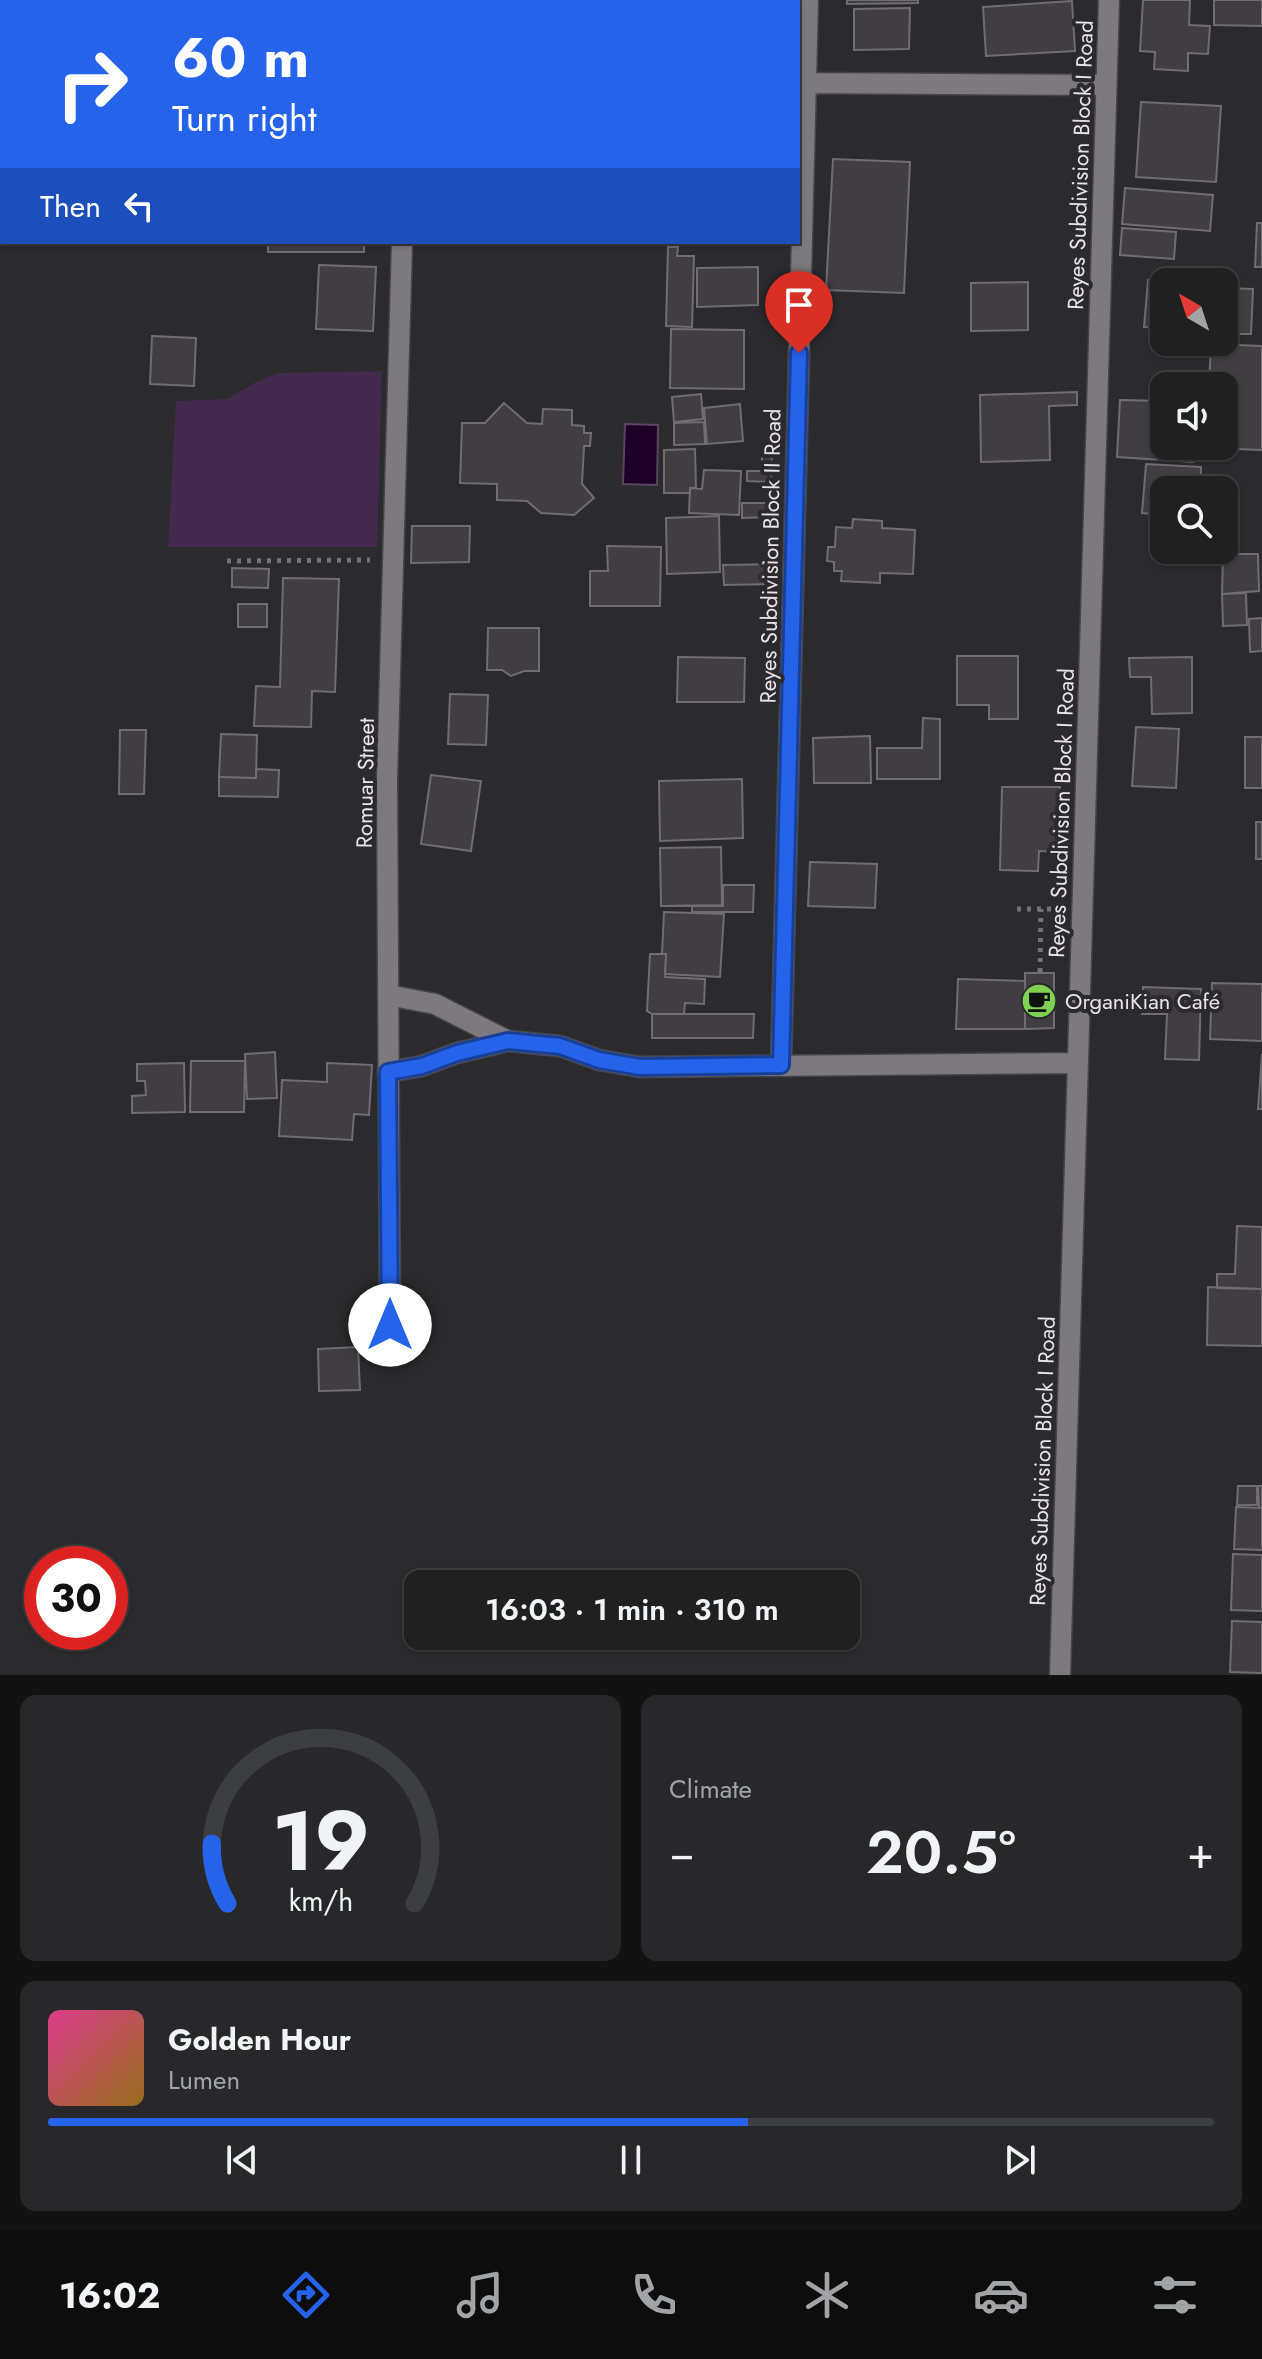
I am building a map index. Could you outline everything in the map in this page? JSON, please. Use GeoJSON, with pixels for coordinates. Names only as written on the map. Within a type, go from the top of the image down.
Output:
{"type":"FeatureCollection","features":[{"type":"Feature","properties":{"kind":"street","name":"Reyes Subdivision Block II Road"},"geometry":{"type":"LineString","coordinates":[[781,1065],[808,0]]}},
{"type":"Feature","properties":{"kind":"street","name":"Reyes Subdivision Block I Road"},"geometry":{"type":"LineString","coordinates":[[1060,1675],[1109,0]]}},
{"type":"Feature","properties":{"kind":"street"},"geometry":{"type":"LineString","coordinates":[[806,83],[1106,85]]}},
{"type":"Feature","properties":{"kind":"street","name":"Romuar Street"},"geometry":{"type":"LineString","coordinates":[[390,1325],[387,780],[402,244]]}},
{"type":"Feature","properties":{"kind":"street"},"geometry":{"type":"LineString","coordinates":[[388,995],[435,1004],[508,1041]]}},
{"type":"Feature","properties":{"kind":"street"},"geometry":{"type":"LineString","coordinates":[[388,1072],[422,1066],[457,1053],[508,1041],[560,1046],[599,1060],[640,1067],[1077,1063]]}},
{"type":"Feature","properties":{"kind":"path"},"geometry":{"type":"LineString","coordinates":[[227,561],[393,560]]}},
{"type":"Feature","properties":{"kind":"path"},"geometry":{"type":"LineString","coordinates":[[1017,909],[1082,908]]}},
{"type":"Feature","properties":{"kind":"path"},"geometry":{"type":"LineString","coordinates":[[1040,972],[1041,909]]}},
{"type":"Feature","properties":{"kind":"shaded area"},"geometry":{"type":"Polygon","coordinates":[[[382,371],[377,547],[168,547],[176,401],[228,399],[278,373],[382,371]]]}},
{"type":"Feature","properties":{"kind":"shaded area"},"geometry":{"type":"Polygon","coordinates":[[[625,424],[658,425],[657,485],[623,484],[625,424]]]}},
{"type":"Feature","properties":{"kind":"building"},"geometry":{"type":"Polygon","coordinates":[[[847,0],[918,0],[918,3],[847,4],[847,0]]]}},
{"type":"Feature","properties":{"kind":"building"},"geometry":{"type":"Polygon","coordinates":[[[1143,0],[1190,0],[1189,25],[1210,26],[1208,54],[1188,53],[1188,71],[1154,69],[1155,52],[1140,51],[1143,0]]]}},
{"type":"Feature","properties":{"kind":"building"},"geometry":{"type":"Polygon","coordinates":[[[1214,0],[1262,0],[1262,26],[1214,25],[1214,0]]]}},
{"type":"Feature","properties":{"kind":"building"},"geometry":{"type":"Polygon","coordinates":[[[1072,1],[1075,51],[986,56],[983,7],[1072,1]]]}},
{"type":"Feature","properties":{"kind":"building"},"geometry":{"type":"Polygon","coordinates":[[[910,8],[909,49],[854,50],[854,9],[910,8]]]}},
{"type":"Feature","properties":{"kind":"building"},"geometry":{"type":"Polygon","coordinates":[[[1141,102],[1221,106],[1216,182],[1136,177],[1141,102]]]}},
{"type":"Feature","properties":{"kind":"building"},"geometry":{"type":"Polygon","coordinates":[[[833,159],[910,162],[904,293],[826,290],[833,159]]]}},
{"type":"Feature","properties":{"kind":"building"},"geometry":{"type":"Polygon","coordinates":[[[1125,188],[1213,195],[1210,231],[1122,224],[1125,188]]]}},
{"type":"Feature","properties":{"kind":"building"},"geometry":{"type":"Polygon","coordinates":[[[1257,223],[1262,223],[1262,267],[1255,267],[1257,223]]]}},
{"type":"Feature","properties":{"kind":"building"},"geometry":{"type":"Polygon","coordinates":[[[1122,228],[1176,232],[1174,259],[1120,255],[1122,228]]]}},
{"type":"Feature","properties":{"kind":"building"},"geometry":{"type":"Polygon","coordinates":[[[268,244],[364,244],[364,252],[268,252],[268,244]]]}},
{"type":"Feature","properties":{"kind":"building"},"geometry":{"type":"Polygon","coordinates":[[[668,247],[678,247],[677,256],[694,256],[692,327],[666,326],[668,247]]]}},
{"type":"Feature","properties":{"kind":"building"},"geometry":{"type":"Polygon","coordinates":[[[319,265],[376,267],[373,331],[316,329],[319,265]]]}},
{"type":"Feature","properties":{"kind":"building"},"geometry":{"type":"Polygon","coordinates":[[[758,267],[758,305],[697,307],[697,268],[758,267]]]}},
{"type":"Feature","properties":{"kind":"building"},"geometry":{"type":"Polygon","coordinates":[[[1148,280],[1150,280],[1150,327],[1144,327],[1148,280]]]}},
{"type":"Feature","properties":{"kind":"building"},"geometry":{"type":"Polygon","coordinates":[[[1028,282],[1028,330],[971,331],[971,283],[1028,282]]]}},
{"type":"Feature","properties":{"kind":"building"},"geometry":{"type":"Polygon","coordinates":[[[1238,288],[1253,289],[1251,334],[1238,334],[1238,288]]]}},
{"type":"Feature","properties":{"kind":"building"},"geometry":{"type":"Polygon","coordinates":[[[671,329],[744,330],[744,389],[670,388],[671,329]]]}},
{"type":"Feature","properties":{"kind":"building"},"geometry":{"type":"Polygon","coordinates":[[[152,336],[196,338],[194,386],[150,384],[152,336]]]}},
{"type":"Feature","properties":{"kind":"building"},"geometry":{"type":"Polygon","coordinates":[[[1238,345],[1262,346],[1262,450],[1238,449],[1238,372],[1210,372],[1210,356],[1238,356],[1238,345]]]}},
{"type":"Feature","properties":{"kind":"building"},"geometry":{"type":"Polygon","coordinates":[[[1077,392],[1077,405],[1049,406],[1050,460],[981,462],[980,395],[1077,392]]]}},
{"type":"Feature","properties":{"kind":"building"},"geometry":{"type":"Polygon","coordinates":[[[701,394],[703,419],[674,422],[672,397],[701,394]]]}},
{"type":"Feature","properties":{"kind":"building"},"geometry":{"type":"Polygon","coordinates":[[[1120,400],[1150,401],[1150,459],[1117,457],[1120,400]]]}},
{"type":"Feature","properties":{"kind":"building"},"geometry":{"type":"Polygon","coordinates":[[[504,403],[527,423],[542,424],[543,409],[572,410],[572,425],[584,426],[584,433],[591,433],[590,446],[584,446],[582,484],[594,498],[574,515],[541,513],[527,501],[497,500],[497,484],[460,483],[462,423],[485,423],[504,403]]]}},
{"type":"Feature","properties":{"kind":"building"},"geometry":{"type":"Polygon","coordinates":[[[740,404],[743,441],[707,444],[704,408],[740,404]]]}},
{"type":"Feature","properties":{"kind":"building"},"geometry":{"type":"Polygon","coordinates":[[[704,422],[705,444],[674,445],[674,423],[704,422]]]}},
{"type":"Feature","properties":{"kind":"building"},"geometry":{"type":"Polygon","coordinates":[[[695,449],[696,488],[690,488],[690,493],[664,493],[664,450],[695,449]]]}},
{"type":"Feature","properties":{"kind":"building"},"geometry":{"type":"Polygon","coordinates":[[[762,453],[772,453],[771,482],[747,481],[747,471],[762,471],[762,453]]]}},
{"type":"Feature","properties":{"kind":"building"},"geometry":{"type":"Polygon","coordinates":[[[1146,464],[1201,467],[1201,476],[1150,476],[1150,514],[1142,513],[1146,464]]]}},
{"type":"Feature","properties":{"kind":"building"},"geometry":{"type":"Polygon","coordinates":[[[704,470],[741,471],[739,515],[689,513],[690,488],[702,489],[704,470]]]}},
{"type":"Feature","properties":{"kind":"building"},"geometry":{"type":"Polygon","coordinates":[[[742,503],[769,503],[770,517],[742,518],[742,503]]]}},
{"type":"Feature","properties":{"kind":"building"},"geometry":{"type":"Polygon","coordinates":[[[719,516],[720,572],[667,574],[666,518],[719,516]]]}},
{"type":"Feature","properties":{"kind":"building"},"geometry":{"type":"Polygon","coordinates":[[[853,519],[882,521],[882,528],[915,530],[913,574],[880,573],[880,583],[841,581],[842,571],[834,571],[834,562],[827,561],[828,547],[835,547],[836,527],[852,528],[853,519]]]}},
{"type":"Feature","properties":{"kind":"building"},"geometry":{"type":"Polygon","coordinates":[[[412,526],[470,526],[469,562],[411,563],[412,526]]]}},
{"type":"Feature","properties":{"kind":"building"},"geometry":{"type":"Polygon","coordinates":[[[607,546],[661,547],[660,606],[590,606],[590,571],[608,571],[607,546]]]}},
{"type":"Feature","properties":{"kind":"building"},"geometry":{"type":"Polygon","coordinates":[[[1238,554],[1258,554],[1259,591],[1222,594],[1223,564],[1238,564],[1238,554]]]}},
{"type":"Feature","properties":{"kind":"building"},"geometry":{"type":"Polygon","coordinates":[[[770,564],[770,584],[724,585],[723,565],[770,564]]]}},
{"type":"Feature","properties":{"kind":"building"},"geometry":{"type":"Polygon","coordinates":[[[232,568],[269,569],[268,588],[232,587],[232,568]]]}},
{"type":"Feature","properties":{"kind":"building"},"geometry":{"type":"Polygon","coordinates":[[[283,578],[339,579],[335,692],[312,691],[311,727],[254,726],[256,686],[280,687],[283,578]]]}},
{"type":"Feature","properties":{"kind":"building"},"geometry":{"type":"Polygon","coordinates":[[[1246,593],[1247,625],[1223,626],[1222,594],[1246,593]]]}},
{"type":"Feature","properties":{"kind":"building"},"geometry":{"type":"Polygon","coordinates":[[[238,604],[267,604],[267,627],[238,627],[238,604]]]}},
{"type":"Feature","properties":{"kind":"building"},"geometry":{"type":"Polygon","coordinates":[[[1262,618],[1262,651],[1250,652],[1249,619],[1262,618]]]}},
{"type":"Feature","properties":{"kind":"building"},"geometry":{"type":"Polygon","coordinates":[[[488,628],[539,628],[539,671],[524,671],[511,676],[502,670],[487,670],[488,628]]]}},
{"type":"Feature","properties":{"kind":"building"},"geometry":{"type":"Polygon","coordinates":[[[957,656],[1018,656],[1018,719],[989,719],[989,705],[957,705],[957,656]]]}},
{"type":"Feature","properties":{"kind":"building"},"geometry":{"type":"Polygon","coordinates":[[[678,657],[745,658],[744,702],[677,702],[678,657]]]}},
{"type":"Feature","properties":{"kind":"building"},"geometry":{"type":"Polygon","coordinates":[[[1192,657],[1192,713],[1152,714],[1151,677],[1130,677],[1129,658],[1192,657]]]}},
{"type":"Feature","properties":{"kind":"building"},"geometry":{"type":"Polygon","coordinates":[[[450,694],[488,695],[486,745],[448,744],[450,694]]]}},
{"type":"Feature","properties":{"kind":"building"},"geometry":{"type":"Polygon","coordinates":[[[923,718],[940,719],[940,779],[877,779],[877,748],[922,748],[923,718]]]}},
{"type":"Feature","properties":{"kind":"building"},"geometry":{"type":"Polygon","coordinates":[[[1136,727],[1179,729],[1176,788],[1132,786],[1136,727]]]}},
{"type":"Feature","properties":{"kind":"building"},"geometry":{"type":"Polygon","coordinates":[[[120,730],[146,730],[144,794],[119,794],[120,730]]]}},
{"type":"Feature","properties":{"kind":"building"},"geometry":{"type":"Polygon","coordinates":[[[221,734],[257,735],[256,778],[219,777],[221,734]]]}},
{"type":"Feature","properties":{"kind":"building"},"geometry":{"type":"Polygon","coordinates":[[[870,736],[871,783],[814,783],[813,738],[870,736]]]}},
{"type":"Feature","properties":{"kind":"building"},"geometry":{"type":"Polygon","coordinates":[[[1245,737],[1262,737],[1262,788],[1245,788],[1245,737]]]}},
{"type":"Feature","properties":{"kind":"building"},"geometry":{"type":"Polygon","coordinates":[[[256,769],[279,770],[278,797],[219,796],[219,777],[256,778],[256,769]]]}},
{"type":"Feature","properties":{"kind":"building"},"geometry":{"type":"Polygon","coordinates":[[[431,775],[481,781],[471,851],[421,844],[431,775]]]}},
{"type":"Feature","properties":{"kind":"building"},"geometry":{"type":"Polygon","coordinates":[[[742,779],[743,838],[660,841],[659,781],[742,779]]]}},
{"type":"Feature","properties":{"kind":"building"},"geometry":{"type":"Polygon","coordinates":[[[1002,787],[1060,787],[1058,852],[1039,851],[1038,871],[1000,870],[1002,787]]]}},
{"type":"Feature","properties":{"kind":"building"},"geometry":{"type":"Polygon","coordinates":[[[1256,822],[1262,822],[1262,859],[1256,859],[1256,822]]]}},
{"type":"Feature","properties":{"kind":"building"},"geometry":{"type":"Polygon","coordinates":[[[721,847],[722,905],[661,906],[660,848],[721,847]]]}},
{"type":"Feature","properties":{"kind":"building"},"geometry":{"type":"Polygon","coordinates":[[[810,862],[877,864],[875,908],[808,906],[810,862]]]}},
{"type":"Feature","properties":{"kind":"building"},"geometry":{"type":"Polygon","coordinates":[[[723,885],[754,885],[753,912],[692,912],[692,906],[723,906],[723,885]]]}},
{"type":"Feature","properties":{"kind":"building"},"geometry":{"type":"Polygon","coordinates":[[[664,912],[724,914],[720,977],[665,974],[666,954],[662,954],[664,912]]]}},
{"type":"Feature","properties":{"kind":"building"},"geometry":{"type":"Polygon","coordinates":[[[650,954],[666,954],[665,977],[705,979],[704,1004],[685,1003],[684,1014],[652,1014],[647,1011],[650,954]]]}},
{"type":"Feature","properties":{"kind":"building"},"geometry":{"type":"Polygon","coordinates":[[[1025,973],[1054,973],[1054,1028],[1025,1029],[1025,973]]]}},
{"type":"Feature","properties":{"kind":"building"},"geometry":{"type":"Polygon","coordinates":[[[958,979],[1025,981],[1025,1029],[956,1029],[958,979]]]}},
{"type":"Feature","properties":{"kind":"building"},"geometry":{"type":"Polygon","coordinates":[[[1212,983],[1262,984],[1262,1041],[1210,1039],[1212,983]]]}},
{"type":"Feature","properties":{"kind":"building"},"geometry":{"type":"Polygon","coordinates":[[[1143,987],[1201,989],[1199,1060],[1165,1059],[1167,1014],[1142,1014],[1143,987]]]}},
{"type":"Feature","properties":{"kind":"building"},"geometry":{"type":"Polygon","coordinates":[[[652,1014],[754,1014],[753,1038],[652,1038],[652,1014]]]}},
{"type":"Feature","properties":{"kind":"building"},"geometry":{"type":"Polygon","coordinates":[[[275,1052],[277,1098],[247,1099],[245,1054],[275,1052]]]}},
{"type":"Feature","properties":{"kind":"building"},"geometry":{"type":"Polygon","coordinates":[[[1262,1054],[1262,1109],[1258,1109],[1262,1054]]]}},
{"type":"Feature","properties":{"kind":"building"},"geometry":{"type":"Polygon","coordinates":[[[191,1061],[245,1061],[244,1112],[190,1112],[191,1061]]]}},
{"type":"Feature","properties":{"kind":"building"},"geometry":{"type":"Polygon","coordinates":[[[184,1063],[185,1112],[132,1113],[132,1096],[146,1095],[145,1081],[137,1081],[137,1064],[184,1063]]]}},
{"type":"Feature","properties":{"kind":"building"},"geometry":{"type":"Polygon","coordinates":[[[327,1063],[372,1065],[369,1115],[354,1114],[352,1140],[279,1136],[282,1080],[327,1082],[327,1063]]]}},
{"type":"Feature","properties":{"kind":"building"},"geometry":{"type":"Polygon","coordinates":[[[1237,1226],[1262,1227],[1262,1289],[1217,1288],[1217,1274],[1235,1274],[1237,1226]]]}},
{"type":"Feature","properties":{"kind":"building"},"geometry":{"type":"Polygon","coordinates":[[[1208,1287],[1262,1289],[1262,1346],[1207,1345],[1208,1287]]]}},
{"type":"Feature","properties":{"kind":"building"},"geometry":{"type":"Polygon","coordinates":[[[358,1347],[360,1390],[319,1391],[318,1349],[358,1347]]]}},
{"type":"Feature","properties":{"kind":"building"},"geometry":{"type":"Polygon","coordinates":[[[1238,1486],[1257,1486],[1257,1505],[1237,1505],[1238,1486]]]}},
{"type":"Feature","properties":{"kind":"building"},"geometry":{"type":"Polygon","coordinates":[[[1258,1486],[1262,1486],[1262,1508],[1259,1508],[1258,1486]]]}},
{"type":"Feature","properties":{"kind":"building"},"geometry":{"type":"Polygon","coordinates":[[[1236,1507],[1262,1508],[1262,1550],[1234,1549],[1236,1507]]]}},
{"type":"Feature","properties":{"kind":"building"},"geometry":{"type":"Polygon","coordinates":[[[1233,1554],[1262,1555],[1262,1611],[1231,1610],[1233,1554]]]}},
{"type":"Feature","properties":{"kind":"building"},"geometry":{"type":"Polygon","coordinates":[[[1232,1621],[1262,1622],[1262,1673],[1230,1672],[1232,1621]]]}},
{"type":"Feature","properties":{"kind":"place","name":"OrganiKian Café"},"geometry":{"type":"Point","coordinates":[1039,1001]}},
{"type":"Feature","properties":{"kind":"route"},"geometry":{"type":"LineString","coordinates":[[390,1325],[388,1072],[422,1066],[457,1053],[508,1041],[560,1046],[599,1060],[640,1067],[781,1065],[799,353]]}}]}
